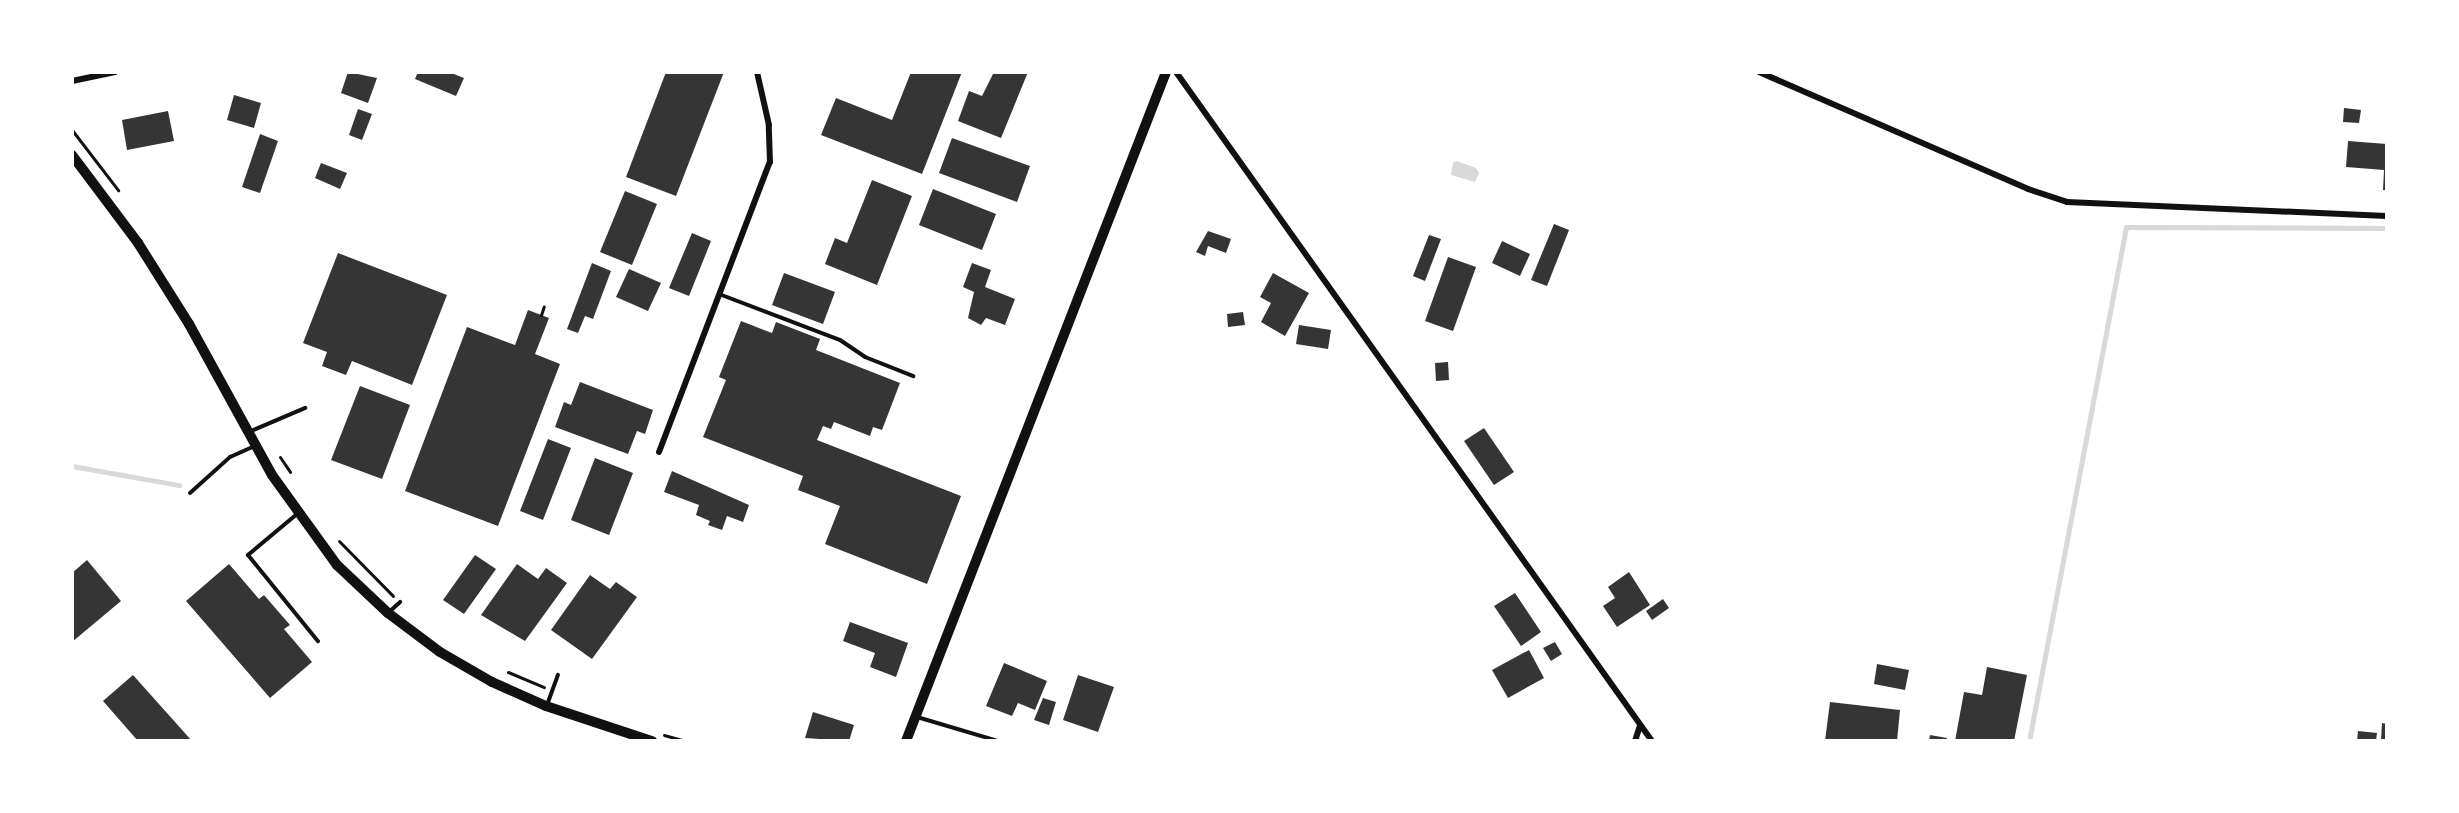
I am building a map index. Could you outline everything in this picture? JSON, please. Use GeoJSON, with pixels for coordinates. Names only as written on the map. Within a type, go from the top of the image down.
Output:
{"type":"FeatureCollection","features":[{"type":"Feature","properties":{"kind":"street"},"geometry":{"type":"LineString","coordinates":[[72,81],[115,72]]}},
{"type":"Feature","properties":{"kind":"street"},"geometry":{"type":"LineString","coordinates":[[659,452],[770,162],[769,125],[757,72]]}},
{"type":"Feature","properties":{"kind":"street"},"geometry":{"type":"LineString","coordinates":[[906,741],[1166,72]]}},
{"type":"Feature","properties":{"kind":"street"},"geometry":{"type":"LineString","coordinates":[[1176,72],[1652,741]]}},
{"type":"Feature","properties":{"kind":"street"},"geometry":{"type":"LineString","coordinates":[[1759,72],[2028,189],[2067,202],[2387,216]]}},
{"type":"Feature","properties":{"kind":"street"},"geometry":{"type":"LineString","coordinates":[[72,155],[138,243],[189,324],[255,446],[297,514],[337,565],[388,613],[440,652],[492,682],[546,706],[652,741]]}},
{"type":"Feature","properties":{"kind":"street"},"geometry":{"type":"LineString","coordinates":[[1635,741],[1640,726]]}},
{"type":"Feature","properties":{"kind":"lane"},"geometry":{"type":"LineString","coordinates":[[719,294],[840,339],[865,357],[913,376]]}},
{"type":"Feature","properties":{"kind":"lane"},"geometry":{"type":"LineString","coordinates":[[248,433],[304,408]]}},
{"type":"Feature","properties":{"kind":"lane"},"geometry":{"type":"LineString","coordinates":[[190,493],[230,458],[255,446]]}},
{"type":"Feature","properties":{"kind":"lane"},"geometry":{"type":"LineString","coordinates":[[297,514],[249,555],[318,641]]}},
{"type":"Feature","properties":{"kind":"lane"},"geometry":{"type":"LineString","coordinates":[[388,613],[400,602]]}},
{"type":"Feature","properties":{"kind":"lane"},"geometry":{"type":"LineString","coordinates":[[546,706],[558,675]]}},
{"type":"Feature","properties":{"kind":"lane"},"geometry":{"type":"LineString","coordinates":[[916,717],[998,741]]}},
{"type":"Feature","properties":{"kind":"path"},"geometry":{"type":"LineString","coordinates":[[72,130],[123,197]]}},
{"type":"Feature","properties":{"kind":"path"},"geometry":{"type":"LineString","coordinates":[[541,315],[544,306]]}},
{"type":"Feature","properties":{"kind":"path"},"geometry":{"type":"LineString","coordinates":[[277,451],[293,478]]}},
{"type":"Feature","properties":{"kind":"path"},"geometry":{"type":"LineString","coordinates":[[338,539],[400,602]]}},
{"type":"Feature","properties":{"kind":"path"},"geometry":{"type":"LineString","coordinates":[[506,671],[552,691]]}},
{"type":"Feature","properties":{"kind":"shaded area"},"geometry":{"type":"Polygon","coordinates":[[[1457,161],[1476,168],[1479,173],[1475,182],[1451,175],[1453,163],[1457,161]]]}},
{"type":"Feature","properties":{"kind":"building"},"geometry":{"type":"Polygon","coordinates":[[[348,72],[377,78],[368,103],[341,93],[348,72]]]}},
{"type":"Feature","properties":{"kind":"building"},"geometry":{"type":"Polygon","coordinates":[[[418,72],[449,72],[464,78],[456,96],[415,79],[418,72]]]}},
{"type":"Feature","properties":{"kind":"building"},"geometry":{"type":"Polygon","coordinates":[[[666,72],[724,72],[676,196],[626,177],[666,72]]]}},
{"type":"Feature","properties":{"kind":"building"},"geometry":{"type":"Polygon","coordinates":[[[911,72],[962,72],[922,174],[821,135],[836,98],[892,120],[911,72]]]}},
{"type":"Feature","properties":{"kind":"building"},"geometry":{"type":"Polygon","coordinates":[[[994,72],[1028,72],[1001,138],[958,121],[969,91],[982,96],[994,72]]]}},
{"type":"Feature","properties":{"kind":"building"},"geometry":{"type":"Polygon","coordinates":[[[234,95],[261,103],[254,128],[227,120],[234,95]]]}},
{"type":"Feature","properties":{"kind":"building"},"geometry":{"type":"Polygon","coordinates":[[[2344,108],[2361,110],[2359,123],[2343,122],[2344,108]]]}},
{"type":"Feature","properties":{"kind":"building"},"geometry":{"type":"Polygon","coordinates":[[[358,109],[372,114],[362,140],[349,135],[358,109]]]}},
{"type":"Feature","properties":{"kind":"building"},"geometry":{"type":"Polygon","coordinates":[[[168,111],[174,141],[127,150],[122,120],[168,111]]]}},
{"type":"Feature","properties":{"kind":"building"},"geometry":{"type":"Polygon","coordinates":[[[260,134],[278,141],[260,193],[242,187],[260,134]]]}},
{"type":"Feature","properties":{"kind":"building"},"geometry":{"type":"Polygon","coordinates":[[[952,138],[1030,166],[1017,202],[939,173],[952,138]]]}},
{"type":"Feature","properties":{"kind":"building"},"geometry":{"type":"Polygon","coordinates":[[[2348,141],[2387,144],[2387,190],[2383,190],[2384,170],[2346,167],[2348,141]]]}},
{"type":"Feature","properties":{"kind":"building"},"geometry":{"type":"Polygon","coordinates":[[[321,163],[347,173],[340,189],[315,178],[321,163]]]}},
{"type":"Feature","properties":{"kind":"building"},"geometry":{"type":"Polygon","coordinates":[[[872,180],[912,196],[877,285],[825,264],[835,238],[847,243],[872,180]]]}},
{"type":"Feature","properties":{"kind":"building"},"geometry":{"type":"Polygon","coordinates":[[[933,189],[996,214],[982,250],[919,225],[933,189]]]}},
{"type":"Feature","properties":{"kind":"building"},"geometry":{"type":"Polygon","coordinates":[[[625,191],[657,204],[632,265],[600,252],[625,191]]]}},
{"type":"Feature","properties":{"kind":"building"},"geometry":{"type":"Polygon","coordinates":[[[1554,224],[1569,230],[1547,286],[1531,280],[1554,224]]]}},
{"type":"Feature","properties":{"kind":"building"},"geometry":{"type":"Polygon","coordinates":[[[1208,231],[1231,239],[1226,253],[1208,246],[1205,256],[1196,252],[1208,231]]]}},
{"type":"Feature","properties":{"kind":"building"},"geometry":{"type":"Polygon","coordinates":[[[692,233],[711,241],[689,296],[669,288],[692,233]]]}},
{"type":"Feature","properties":{"kind":"building"},"geometry":{"type":"Polygon","coordinates":[[[1429,235],[1441,239],[1425,281],[1413,276],[1429,235]]]}},
{"type":"Feature","properties":{"kind":"building"},"geometry":{"type":"Polygon","coordinates":[[[1502,241],[1530,254],[1520,276],[1492,263],[1502,241]]]}},
{"type":"Feature","properties":{"kind":"building"},"geometry":{"type":"Polygon","coordinates":[[[338,253],[447,295],[412,385],[352,361],[346,375],[322,366],[327,352],[303,343],[338,253]]]}},
{"type":"Feature","properties":{"kind":"building"},"geometry":{"type":"Polygon","coordinates":[[[1448,257],[1476,267],[1453,331],[1425,321],[1448,257]]]}},
{"type":"Feature","properties":{"kind":"building"},"geometry":{"type":"Polygon","coordinates":[[[592,263],[611,271],[593,319],[585,316],[578,333],[567,329],[592,263]]]}},
{"type":"Feature","properties":{"kind":"building"},"geometry":{"type":"Polygon","coordinates":[[[972,263],[991,270],[985,287],[1015,299],[1005,325],[986,318],[981,325],[968,318],[974,292],[963,287],[972,263]]]}},
{"type":"Feature","properties":{"kind":"building"},"geometry":{"type":"Polygon","coordinates":[[[629,269],[661,283],[648,311],[616,297],[629,269]]]}},
{"type":"Feature","properties":{"kind":"building"},"geometry":{"type":"Polygon","coordinates":[[[784,273],[835,292],[823,324],[772,305],[784,273]]]}},
{"type":"Feature","properties":{"kind":"building"},"geometry":{"type":"Polygon","coordinates":[[[1273,273],[1309,293],[1285,336],[1261,322],[1271,303],[1260,297],[1273,273]]]}},
{"type":"Feature","properties":{"kind":"building"},"geometry":{"type":"Polygon","coordinates":[[[528,310],[549,318],[535,354],[560,364],[498,526],[405,491],[467,327],[515,345],[528,310]]]}},
{"type":"Feature","properties":{"kind":"building"},"geometry":{"type":"Polygon","coordinates":[[[1243,312],[1245,325],[1228,327],[1227,314],[1243,312]]]}},
{"type":"Feature","properties":{"kind":"building"},"geometry":{"type":"Polygon","coordinates":[[[741,321],[772,333],[776,322],[820,339],[816,350],[900,383],[882,430],[873,427],[870,436],[834,422],[831,429],[823,426],[817,440],[961,496],[927,584],[825,544],[840,506],[798,490],[803,476],[703,437],[726,380],[719,377],[741,321]]]}},
{"type":"Feature","properties":{"kind":"building"},"geometry":{"type":"Polygon","coordinates":[[[1299,325],[1331,330],[1328,349],[1296,344],[1299,325]]]}},
{"type":"Feature","properties":{"kind":"building"},"geometry":{"type":"Polygon","coordinates":[[[1448,362],[1449,380],[1436,381],[1435,363],[1448,362]]]}},
{"type":"Feature","properties":{"kind":"building"},"geometry":{"type":"Polygon","coordinates":[[[580,382],[653,410],[645,434],[637,431],[628,454],[555,427],[564,402],[571,405],[580,382]]]}},
{"type":"Feature","properties":{"kind":"building"},"geometry":{"type":"Polygon","coordinates":[[[360,386],[410,405],[382,479],[331,460],[360,386]]]}},
{"type":"Feature","properties":{"kind":"building"},"geometry":{"type":"Polygon","coordinates":[[[1484,428],[1514,472],[1494,485],[1464,441],[1484,428]]]}},
{"type":"Feature","properties":{"kind":"building"},"geometry":{"type":"Polygon","coordinates":[[[548,439],[571,448],[543,520],[520,511],[548,439]]]}},
{"type":"Feature","properties":{"kind":"building"},"geometry":{"type":"Polygon","coordinates":[[[595,458],[633,473],[609,535],[571,520],[595,458]]]}},
{"type":"Feature","properties":{"kind":"building"},"geometry":{"type":"Polygon","coordinates":[[[672,471],[749,505],[743,522],[727,516],[722,530],[708,525],[710,521],[696,515],[699,505],[664,492],[672,471]]]}},
{"type":"Feature","properties":{"kind":"building"},"geometry":{"type":"Polygon","coordinates":[[[475,555],[496,569],[464,614],[443,600],[475,555]]]}},
{"type":"Feature","properties":{"kind":"building"},"geometry":{"type":"Polygon","coordinates":[[[87,560],[121,601],[72,642],[72,573],[87,560]]]}},
{"type":"Feature","properties":{"kind":"building"},"geometry":{"type":"Polygon","coordinates":[[[229,564],[259,599],[264,595],[290,625],[284,629],[312,662],[270,698],[186,601],[229,564]]]}},
{"type":"Feature","properties":{"kind":"building"},"geometry":{"type":"Polygon","coordinates":[[[517,564],[538,579],[546,568],[567,583],[525,641],[481,615],[517,564]]]}},
{"type":"Feature","properties":{"kind":"building"},"geometry":{"type":"Polygon","coordinates":[[[1629,572],[1650,605],[1617,627],[1603,606],[1615,598],[1608,587],[1629,572]]]}},
{"type":"Feature","properties":{"kind":"building"},"geometry":{"type":"Polygon","coordinates":[[[590,575],[610,589],[616,582],[637,597],[592,659],[551,630],[590,575]]]}},
{"type":"Feature","properties":{"kind":"building"},"geometry":{"type":"Polygon","coordinates":[[[1515,593],[1541,632],[1521,646],[1494,606],[1515,593]]]}},
{"type":"Feature","properties":{"kind":"building"},"geometry":{"type":"Polygon","coordinates":[[[1663,599],[1669,608],[1652,620],[1646,611],[1663,599]]]}},
{"type":"Feature","properties":{"kind":"building"},"geometry":{"type":"Polygon","coordinates":[[[850,622],[908,643],[896,677],[870,667],[875,653],[843,641],[850,622]]]}},
{"type":"Feature","properties":{"kind":"building"},"geometry":{"type":"Polygon","coordinates":[[[1555,642],[1562,654],[1551,661],[1543,648],[1555,642]]]}},
{"type":"Feature","properties":{"kind":"building"},"geometry":{"type":"Polygon","coordinates":[[[1529,650],[1544,678],[1508,698],[1492,670],[1529,650]]]}},
{"type":"Feature","properties":{"kind":"building"},"geometry":{"type":"Polygon","coordinates":[[[1004,663],[1047,681],[1035,710],[1018,703],[1012,716],[986,706],[1004,663]]]}},
{"type":"Feature","properties":{"kind":"building"},"geometry":{"type":"Polygon","coordinates":[[[1877,664],[1909,670],[1905,690],[1874,684],[1877,664]]]}},
{"type":"Feature","properties":{"kind":"building"},"geometry":{"type":"Polygon","coordinates":[[[1987,667],[2027,675],[2014,741],[1955,741],[1964,692],[1982,695],[1987,667]]]}},
{"type":"Feature","properties":{"kind":"building"},"geometry":{"type":"Polygon","coordinates":[[[133,675],[192,741],[138,741],[103,701],[133,675]]]}},
{"type":"Feature","properties":{"kind":"building"},"geometry":{"type":"Polygon","coordinates":[[[1078,675],[1114,687],[1098,732],[1063,720],[1078,675]]]}},
{"type":"Feature","properties":{"kind":"building"},"geometry":{"type":"Polygon","coordinates":[[[1043,698],[1056,702],[1049,725],[1034,720],[1043,698]]]}},
{"type":"Feature","properties":{"kind":"building"},"geometry":{"type":"Polygon","coordinates":[[[1830,702],[1900,710],[1897,741],[1825,741],[1830,702]]]}},
{"type":"Feature","properties":{"kind":"building"},"geometry":{"type":"Polygon","coordinates":[[[813,712],[854,725],[849,741],[805,738],[813,712]]]}},
{"type":"Feature","properties":{"kind":"building"},"geometry":{"type":"Polygon","coordinates":[[[2382,723],[2387,724],[2387,741],[2381,740],[2382,723]]]}},
{"type":"Feature","properties":{"kind":"building"},"geometry":{"type":"Polygon","coordinates":[[[2358,731],[2377,733],[2376,741],[2357,741],[2358,731]]]}},
{"type":"Feature","properties":{"kind":"building"},"geometry":{"type":"Polygon","coordinates":[[[1930,735],[1947,738],[1946,741],[1929,741],[1930,735]]]}},
{"type":"Feature","properties":{"kind":"waterway"},"geometry":{"type":"LineString","coordinates":[[2029,741],[2126,227],[2387,228]]}},
{"type":"Feature","properties":{"kind":"waterway"},"geometry":{"type":"LineString","coordinates":[[72,466],[179,485]]}}]}
